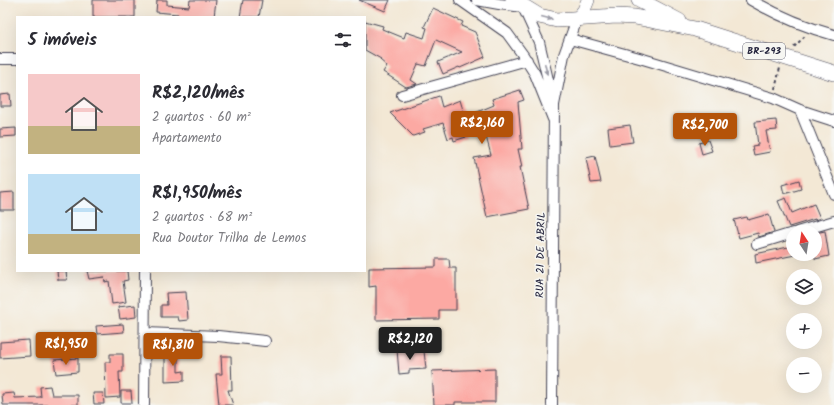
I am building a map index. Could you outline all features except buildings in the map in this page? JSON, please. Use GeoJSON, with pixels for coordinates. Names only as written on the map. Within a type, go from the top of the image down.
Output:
{"type":"FeatureCollection","features":[{"type":"Feature","properties":{"kind":"highway","name":"BR-293"},"geometry":{"type":"LineString","coordinates":[[639,0],[694,29]]}},
{"type":"Feature","properties":{"kind":"highway","name":"BR-293"},"geometry":{"type":"LineString","coordinates":[[519,2],[539,16],[557,20],[616,16],[635,17],[694,29],[834,73]]}},
{"type":"Feature","properties":{"kind":"main road"},"geometry":{"type":"LineString","coordinates":[[577,18],[584,10],[588,0]]}},
{"type":"Feature","properties":{"kind":"street"},"geometry":{"type":"LineString","coordinates":[[460,0],[507,33],[535,74],[554,123]]}},
{"type":"Feature","properties":{"kind":"street"},"geometry":{"type":"LineString","coordinates":[[477,0],[499,4],[519,2]]}},
{"type":"Feature","properties":{"kind":"street"},"geometry":{"type":"LineString","coordinates":[[751,0],[770,11],[812,29],[834,35]]}},
{"type":"Feature","properties":{"kind":"street","name":"RUA 21 DE ABRIL"},"geometry":{"type":"LineString","coordinates":[[519,2],[539,42],[554,105]]}},
{"type":"Feature","properties":{"kind":"street","name":"RUA 21 DE ABRIL"},"geometry":{"type":"LineString","coordinates":[[552,405],[554,105],[564,55],[577,18]]}},
{"type":"Feature","properties":{"kind":"street"},"geometry":{"type":"LineString","coordinates":[[570,39],[773,98],[800,110],[834,121]]}},
{"type":"Feature","properties":{"kind":"street"},"geometry":{"type":"LineString","coordinates":[[0,59],[16,59]]}},
{"type":"Feature","properties":{"kind":"street"},"geometry":{"type":"LineString","coordinates":[[402,95],[526,60]]}},
{"type":"Feature","properties":{"kind":"street"},"geometry":{"type":"LineString","coordinates":[[800,110],[834,194]]}},
{"type":"Feature","properties":{"kind":"street"},"geometry":{"type":"LineString","coordinates":[[821,225],[834,221]]}},
{"type":"Feature","properties":{"kind":"street"},"geometry":{"type":"LineString","coordinates":[[757,244],[786,235]]}},
{"type":"Feature","properties":{"kind":"street"},"geometry":{"type":"LineString","coordinates":[[144,405],[146,333],[145,272]]}},
{"type":"Feature","properties":{"kind":"street"},"geometry":{"type":"LineString","coordinates":[[146,333],[218,336],[265,341]]}}]}
